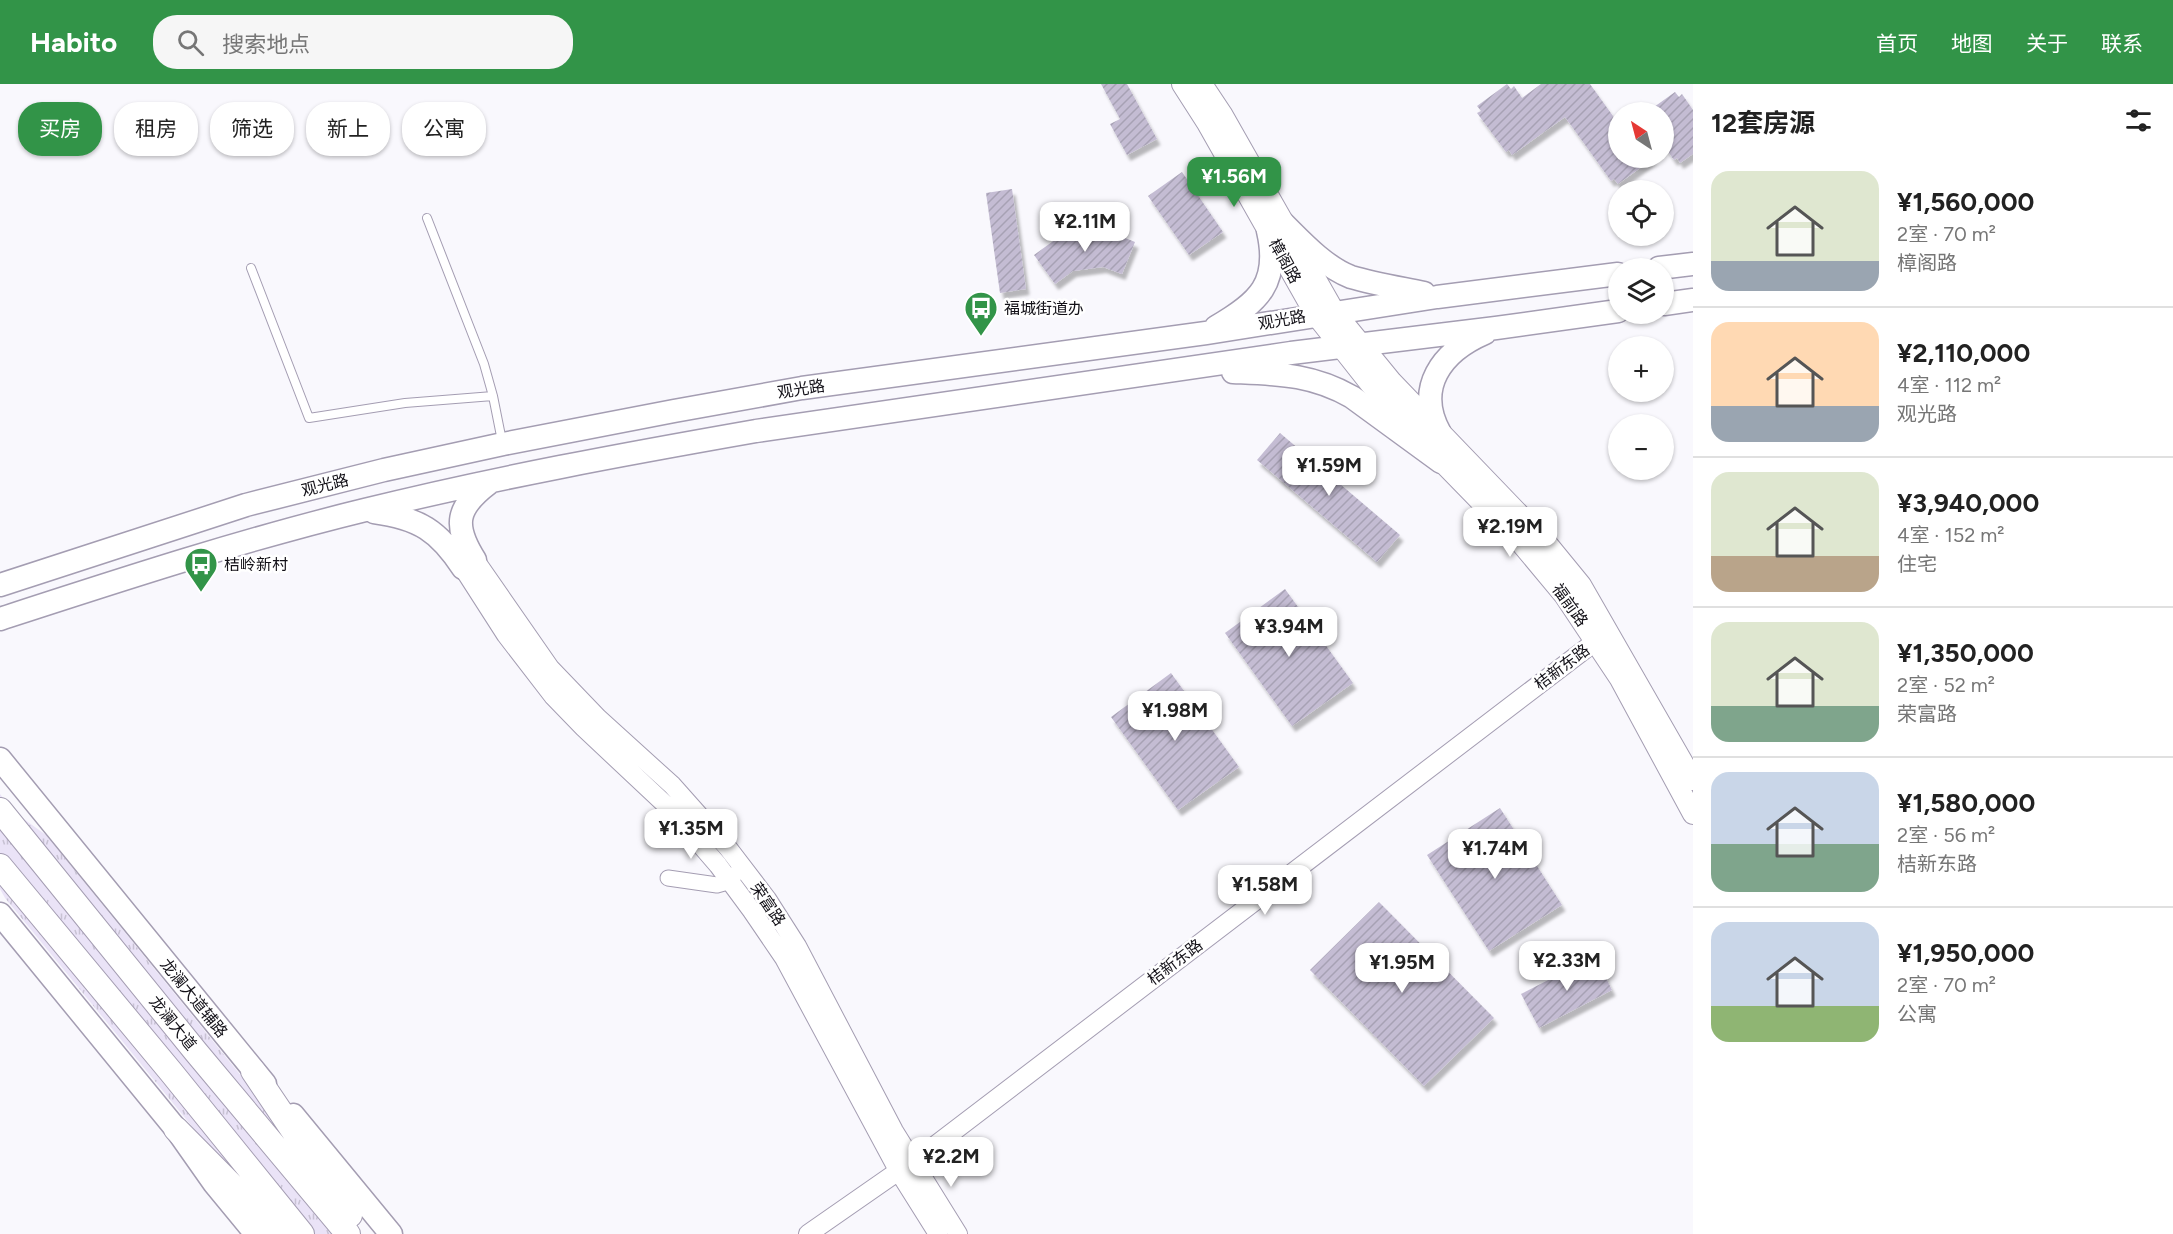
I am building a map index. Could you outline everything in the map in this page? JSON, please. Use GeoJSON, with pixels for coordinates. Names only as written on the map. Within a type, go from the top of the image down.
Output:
{"type":"FeatureCollection","features":[{"type":"Feature","properties":{"kind":"highway","name":"龙澜大道"},"geometry":{"type":"LineString","coordinates":[[0,810],[196,1052],[348,1234]]}},
{"type":"Feature","properties":{"kind":"highway","name":"龙澜大道"},"geometry":{"type":"LineString","coordinates":[[0,867],[302,1234]]}},
{"type":"Feature","properties":{"kind":"highway"},"geometry":{"type":"LineString","coordinates":[[253,1071],[363,1234]]}},
{"type":"Feature","properties":{"kind":"highway"},"geometry":{"type":"LineString","coordinates":[[176,1129],[280,1234]]}},
{"type":"Feature","properties":{"kind":"main road","name":"樟阁路"},"geometry":{"type":"LineString","coordinates":[[1182,84],[1275,227],[1324,313]]}},
{"type":"Feature","properties":{"kind":"main road","name":"樟阁路"},"geometry":{"type":"LineString","coordinates":[[1202,84],[1222,114],[1275,227]]}},
{"type":"Feature","properties":{"kind":"main road"},"geometry":{"type":"LineString","coordinates":[[1206,333],[1251,304],[1263,289],[1270,270],[1275,227],[1350,276],[1437,297]]}},
{"type":"Feature","properties":{"kind":"main road"},"geometry":{"type":"LineString","coordinates":[[1674,266],[1693,264]]}},
{"type":"Feature","properties":{"kind":"main road","name":"观光路"},"geometry":{"type":"LineString","coordinates":[[0,585],[246,505],[503,444],[802,388],[1206,333],[1437,297],[1608,275]]}},
{"type":"Feature","properties":{"kind":"main road"},"geometry":{"type":"LineString","coordinates":[[1674,303],[1693,300]]}},
{"type":"Feature","properties":{"kind":"main road","name":"观光路"},"geometry":{"type":"LineString","coordinates":[[0,619],[150,571],[364,510],[492,481],[756,431],[1180,369],[1608,311]]}},
{"type":"Feature","properties":{"kind":"main road","name":"福前路"},"geometry":{"type":"LineString","coordinates":[[1324,313],[1362,344],[1392,382],[1545,541],[1581,585],[1693,780]]}},
{"type":"Feature","properties":{"kind":"main road","name":"福前路"},"geometry":{"type":"LineString","coordinates":[[1324,313],[1340,347],[1371,385],[1519,541],[1564,595],[1620,679],[1693,814]]}},
{"type":"Feature","properties":{"kind":"main road"},"geometry":{"type":"LineString","coordinates":[[1440,433],[1433,420],[1430,406],[1433,380],[1450,355],[1478,336],[1496,328]]}},
{"type":"Feature","properties":{"kind":"main road"},"geometry":{"type":"LineString","coordinates":[[1180,369],[1286,374],[1320,381],[1352,397],[1442,462]]}},
{"type":"Feature","properties":{"kind":"main road"},"geometry":{"type":"LineString","coordinates":[[469,564],[461,522],[463,512],[466,503],[492,481]]}},
{"type":"Feature","properties":{"kind":"main road"},"geometry":{"type":"LineString","coordinates":[[364,510],[399,515],[427,528],[469,564]]}},
{"type":"Feature","properties":{"kind":"main road"},"geometry":{"type":"LineString","coordinates":[[0,635],[37,607]]}},
{"type":"Feature","properties":{"kind":"main road","name":"龙澜大道辅路"},"geometry":{"type":"LineString","coordinates":[[0,759],[253,1071],[297,1119],[391,1234]]}},
{"type":"Feature","properties":{"kind":"main road"},"geometry":{"type":"LineString","coordinates":[[0,914],[176,1129],[214,1183],[256,1234]]}},
{"type":"Feature","properties":{"kind":"street","name":"荣富路"},"geometry":{"type":"LineString","coordinates":[[469,564],[506,635],[554,696],[584,728],[667,806],[697,839],[736,874],[906,1167],[938,1234]]}},
{"type":"Feature","properties":{"kind":"street","name":"桔新东路"},"geometry":{"type":"LineString","coordinates":[[808,1234],[906,1167],[1596,641]]}},
{"type":"Feature","properties":{"kind":"street"},"geometry":{"type":"LineString","coordinates":[[668,878],[717,885],[736,874]]}},
{"type":"Feature","properties":{"kind":"street","name":"荣富路"},"geometry":{"type":"LineString","coordinates":[[906,1167],[958,1234]]}},
{"type":"Feature","properties":{"kind":"lane"},"geometry":{"type":"LineString","coordinates":[[427,219],[484,364],[503,444]]}},
{"type":"Feature","properties":{"kind":"lane"},"geometry":{"type":"LineString","coordinates":[[251,268],[309,418],[405,404],[493,396]]}},
{"type":"Feature","properties":{"kind":"green space"},"geometry":{"type":"Polygon","coordinates":[[[0,794],[14,812],[46,835],[259,1098],[351,1234],[292,1234],[226,1168],[5,898],[0,889],[0,794]]]}},
{"type":"Feature","properties":{"kind":"building"},"geometry":{"type":"Polygon","coordinates":[[[1101,84],[1127,84],[1157,139],[1127,155],[1110,124],[1120,119],[1101,84]]]}},
{"type":"Feature","properties":{"kind":"building"},"geometry":{"type":"Polygon","coordinates":[[[1507,84],[1511,89],[1514,86],[1522,98],[1541,84],[1590,84],[1608,109],[1608,168],[1640,168],[1624,180],[1610,180],[1565,117],[1512,155],[1509,150],[1506,152],[1477,113],[1481,111],[1477,106],[1507,84]]]}},
{"type":"Feature","properties":{"kind":"building"},"geometry":{"type":"Polygon","coordinates":[[[1675,92],[1679,97],[1682,94],[1693,110],[1693,154],[1680,163],[1677,158],[1674,160],[1674,102],[1661,102],[1675,92]]]}},
{"type":"Feature","properties":{"kind":"building"},"geometry":{"type":"Polygon","coordinates":[[[1182,172],[1223,232],[1189,255],[1148,196],[1182,172]]]}},
{"type":"Feature","properties":{"kind":"building"},"geometry":{"type":"Polygon","coordinates":[[[1012,189],[1026,289],[1000,293],[986,193],[1012,189]]]}},
{"type":"Feature","properties":{"kind":"building"},"geometry":{"type":"Polygon","coordinates":[[[1103,229],[1135,242],[1122,274],[1103,267],[1073,271],[1055,284],[1034,255],[1063,234],[1103,229]]]}},
{"type":"Feature","properties":{"kind":"building"},"geometry":{"type":"Polygon","coordinates":[[[1280,433],[1400,535],[1377,562],[1257,460],[1280,433]]]}},
{"type":"Feature","properties":{"kind":"building"},"geometry":{"type":"Polygon","coordinates":[[[1285,589],[1353,683],[1292,726],[1225,633],[1285,589]]]}},
{"type":"Feature","properties":{"kind":"building"},"geometry":{"type":"Polygon","coordinates":[[[1171,673],[1239,767],[1178,810],[1111,717],[1171,673]]]}},
{"type":"Feature","properties":{"kind":"building"},"geometry":{"type":"Polygon","coordinates":[[[1500,808],[1562,905],[1489,951],[1427,855],[1500,808]]]}},
{"type":"Feature","properties":{"kind":"building"},"geometry":{"type":"Polygon","coordinates":[[[1379,902],[1494,1018],[1424,1086],[1310,970],[1379,902]]]}},
{"type":"Feature","properties":{"kind":"building"},"geometry":{"type":"Polygon","coordinates":[[[1595,956],[1612,990],[1539,1028],[1521,994],[1595,956]]]}},
{"type":"Feature","properties":{"kind":"place","name":"福城街道办"},"geometry":{"type":"Point","coordinates":[981,337]}},
{"type":"Feature","properties":{"kind":"place","name":"桔岭新村"},"geometry":{"type":"Point","coordinates":[201,593]}}]}
